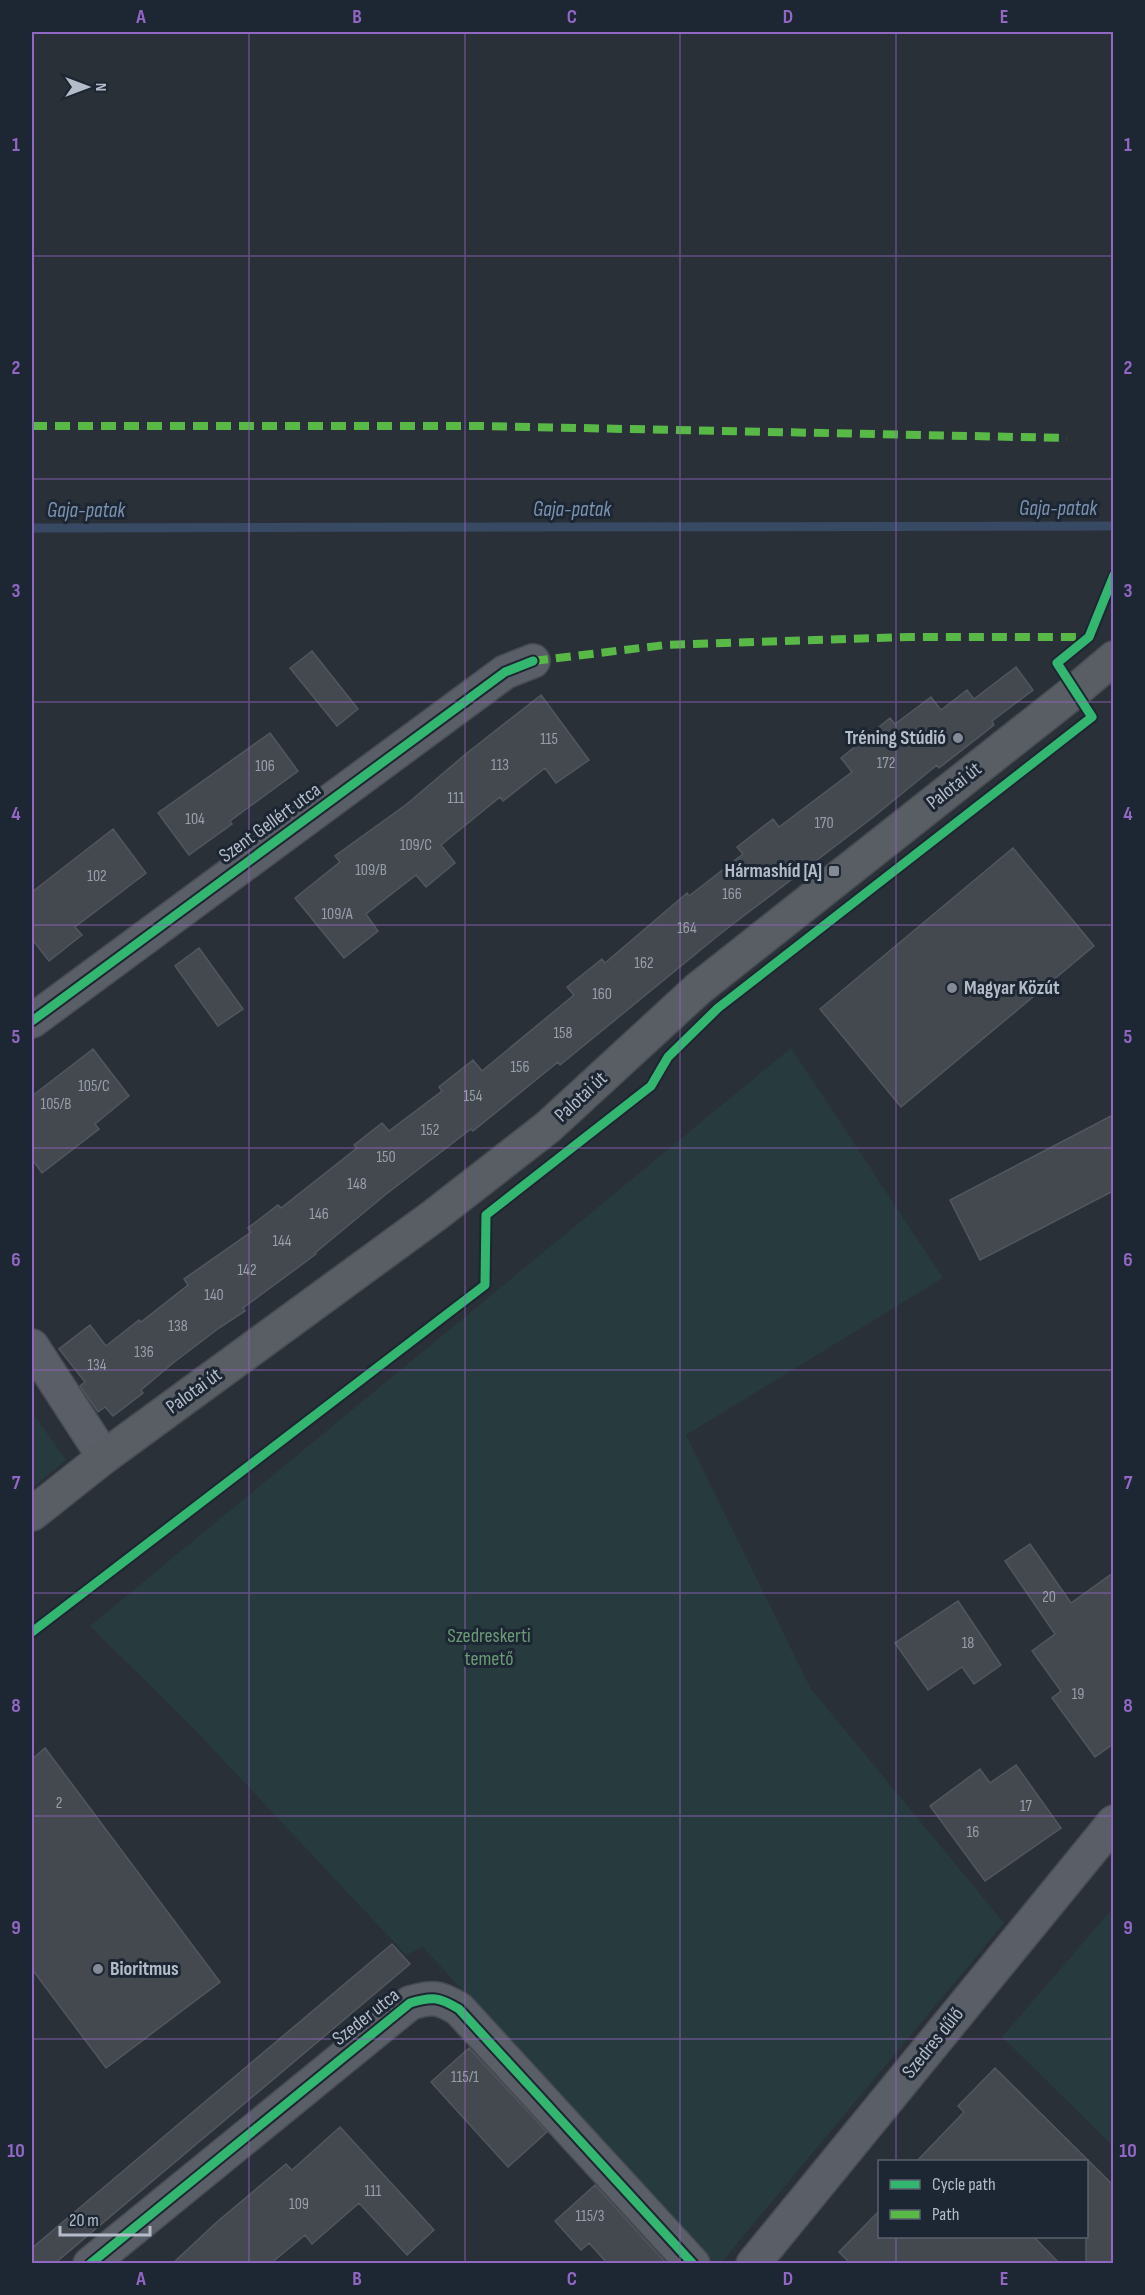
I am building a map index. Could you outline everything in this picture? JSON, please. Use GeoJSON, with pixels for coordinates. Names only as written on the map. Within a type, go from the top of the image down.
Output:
{"type":"FeatureCollection","features":[{"type":"Feature","properties":{"kind":"main road","name":"Palotai út"},"geometry":{"type":"LineString","coordinates":[[32,1514],[104,1457],[435,1215],[548,1127],[699,988],[1075,691],[1113,658]]}},
{"type":"Feature","properties":{"kind":"street","name":"Szent Gellért utca"},"geometry":{"type":"LineString","coordinates":[[32,1021],[505,672],[533,661]]}},
{"type":"Feature","properties":{"kind":"street"},"geometry":{"type":"LineString","coordinates":[[32,1346],[104,1457]]}},
{"type":"Feature","properties":{"kind":"street","name":"Szedres dűlő"},"geometry":{"type":"LineString","coordinates":[[753,2264],[1113,1822]]}},
{"type":"Feature","properties":{"kind":"street","name":"Szeder utca"},"geometry":{"type":"LineString","coordinates":[[90,2264],[410,2004],[428,1997],[443,2000],[459,2009],[693,2264]]}},
{"type":"Feature","properties":{"kind":"green space","name":"Szedreskerti temető"},"geometry":{"type":"Polygon","coordinates":[[[791,1048],[943,1278],[686,1435],[811,1689],[1004,1923],[721,2263],[712,2263],[423,1947],[406,1955],[197,1732],[90,1626],[791,1048]]]}},
{"type":"Feature","properties":{"kind":"green space"},"geometry":{"type":"Polygon","coordinates":[[[32,1412],[66,1460],[32,1488],[32,1412]]]}},
{"type":"Feature","properties":{"kind":"green space"},"geometry":{"type":"Polygon","coordinates":[[[1113,1908],[1113,2146],[1002,2037],[1113,1908]]]}},
{"type":"Feature","properties":{"kind":"building"},"geometry":{"type":"Polygon","coordinates":[[[312,651],[358,709],[337,726],[290,668],[312,651]]]}},
{"type":"Feature","properties":{"kind":"building"},"geometry":{"type":"Polygon","coordinates":[[[1016,667],[1033,690],[992,721],[994,725],[939,768],[937,765],[872,818],[720,934],[560,1065],[558,1062],[473,1131],[471,1129],[385,1195],[316,1254],[243,1308],[245,1311],[173,1363],[141,1390],[143,1393],[113,1416],[105,1407],[98,1412],[80,1386],[85,1382],[59,1349],[90,1325],[106,1346],[188,1285],[184,1279],[251,1232],[248,1228],[278,1205],[281,1208],[357,1148],[354,1145],[382,1123],[389,1131],[442,1091],[439,1087],[473,1060],[482,1071],[574,995],[567,987],[602,959],[605,963],[687,893],[689,896],[743,854],[737,847],[773,819],[779,827],[852,772],[841,758],[890,718],[895,724],[931,697],[941,710],[967,690],[974,699],[1016,667]]]}},
{"type":"Feature","properties":{"kind":"building"},"geometry":{"type":"Polygon","coordinates":[[[541,695],[589,760],[556,783],[545,768],[503,801],[500,797],[441,845],[455,863],[426,887],[416,875],[366,914],[378,931],[344,958],[295,898],[340,862],[335,856],[407,804],[541,695]]]}},
{"type":"Feature","properties":{"kind":"building"},"geometry":{"type":"Polygon","coordinates":[[[270,733],[298,771],[230,821],[232,824],[189,855],[158,813],[270,733]]]}},
{"type":"Feature","properties":{"kind":"building"},"geometry":{"type":"Polygon","coordinates":[[[113,829],[146,873],[75,927],[82,935],[49,961],[32,939],[32,892],[113,829]]]}},
{"type":"Feature","properties":{"kind":"building"},"geometry":{"type":"Polygon","coordinates":[[[1013,848],[1094,946],[901,1107],[820,1009],[1013,848]]]}},
{"type":"Feature","properties":{"kind":"building"},"geometry":{"type":"Polygon","coordinates":[[[199,948],[243,1009],[218,1026],[175,966],[199,948]]]}},
{"type":"Feature","properties":{"kind":"building"},"geometry":{"type":"Polygon","coordinates":[[[93,1049],[129,1096],[95,1124],[99,1129],[42,1173],[32,1159],[32,1096],[93,1049]]]}},
{"type":"Feature","properties":{"kind":"building"},"geometry":{"type":"Polygon","coordinates":[[[1113,1115],[1113,1191],[980,1260],[950,1200],[1113,1115]]]}},
{"type":"Feature","properties":{"kind":"building"},"geometry":{"type":"Polygon","coordinates":[[[1030,1544],[1071,1603],[1113,1573],[1113,1744],[1095,1757],[1052,1698],[1061,1691],[1032,1651],[1055,1634],[1005,1561],[1030,1544]]]}},
{"type":"Feature","properties":{"kind":"building"},"geometry":{"type":"Polygon","coordinates":[[[958,1601],[1001,1665],[974,1684],[962,1667],[928,1690],[895,1643],[958,1601]]]}},
{"type":"Feature","properties":{"kind":"building"},"geometry":{"type":"Polygon","coordinates":[[[45,1748],[220,1982],[106,2068],[32,1969],[32,1759],[45,1748]]]}},
{"type":"Feature","properties":{"kind":"building"},"geometry":{"type":"Polygon","coordinates":[[[1016,1765],[1061,1828],[985,1881],[930,1806],[980,1769],[990,1783],[1016,1765]]]}},
{"type":"Feature","properties":{"kind":"building"},"geometry":{"type":"Polygon","coordinates":[[[392,1944],[410,1964],[54,2264],[32,2264],[32,2248],[392,1944]]]}},
{"type":"Feature","properties":{"kind":"building"},"geometry":{"type":"Polygon","coordinates":[[[469,2048],[547,2132],[508,2167],[431,2082],[469,2048]]]}},
{"type":"Feature","properties":{"kind":"building"},"geometry":{"type":"Polygon","coordinates":[[[995,2068],[1088,2160],[918,2160],[964,2112],[958,2106],[995,2068]]]}},
{"type":"Feature","properties":{"kind":"building"},"geometry":{"type":"Polygon","coordinates":[[[340,2127],[434,2230],[407,2255],[359,2203],[312,2244],[305,2235],[270,2264],[172,2264],[218,2221],[286,2164],[292,2170],[340,2127]]]}},
{"type":"Feature","properties":{"kind":"building"},"geometry":{"type":"Polygon","coordinates":[[[1088,2160],[1113,2185],[1113,2264],[1086,2264],[1088,2160]]]}},
{"type":"Feature","properties":{"kind":"building"},"geometry":{"type":"Polygon","coordinates":[[[595,2185],[667,2264],[608,2264],[589,2243],[581,2250],[555,2221],[595,2185]]]}},
{"type":"Feature","properties":{"kind":"building"},"geometry":{"type":"Polygon","coordinates":[[[878,2212],[878,2238],[1035,2238],[1060,2264],[851,2264],[839,2252],[878,2212]]]}},
{"type":"Feature","properties":{"kind":"waterway","name":"Gaja-patak"},"geometry":{"type":"LineString","coordinates":[[32,528],[1114,526]]}},
{"type":"Feature","properties":{"kind":"marked path"},"geometry":{"type":"LineString","coordinates":[[32,426],[481,426],[1067,438]]}},
{"type":"Feature","properties":{"kind":"marked path"},"geometry":{"type":"LineString","coordinates":[[533,661],[665,645],[910,637],[1087,637]]}},
{"type":"Feature","properties":{"kind":"cycle path"},"geometry":{"type":"LineString","coordinates":[[32,1632],[485,1285],[486,1215],[651,1086],[668,1057],[718,1008],[1092,717],[1057,663],[1089,637],[1114,575]]}},
{"type":"Feature","properties":{"kind":"cycle path"},"geometry":{"type":"LineString","coordinates":[[32,1021],[505,672],[533,661]]}},
{"type":"Feature","properties":{"kind":"cycle path"},"geometry":{"type":"LineString","coordinates":[[90,2264],[410,2003],[424,1999],[441,2000],[459,2009],[693,2264]]}},
{"type":"Feature","properties":{"kind":"place","name":"Tréning Stúdió"},"geometry":{"type":"Point","coordinates":[958,738]}},
{"type":"Feature","properties":{"kind":"place","name":"Hármashíd [A]"},"geometry":{"type":"Point","coordinates":[834,871]}},
{"type":"Feature","properties":{"kind":"place","name":"Magyar Közút"},"geometry":{"type":"Point","coordinates":[952,988]}},
{"type":"Feature","properties":{"kind":"place","name":"Bioritmus"},"geometry":{"type":"Point","coordinates":[98,1969]}}]}
